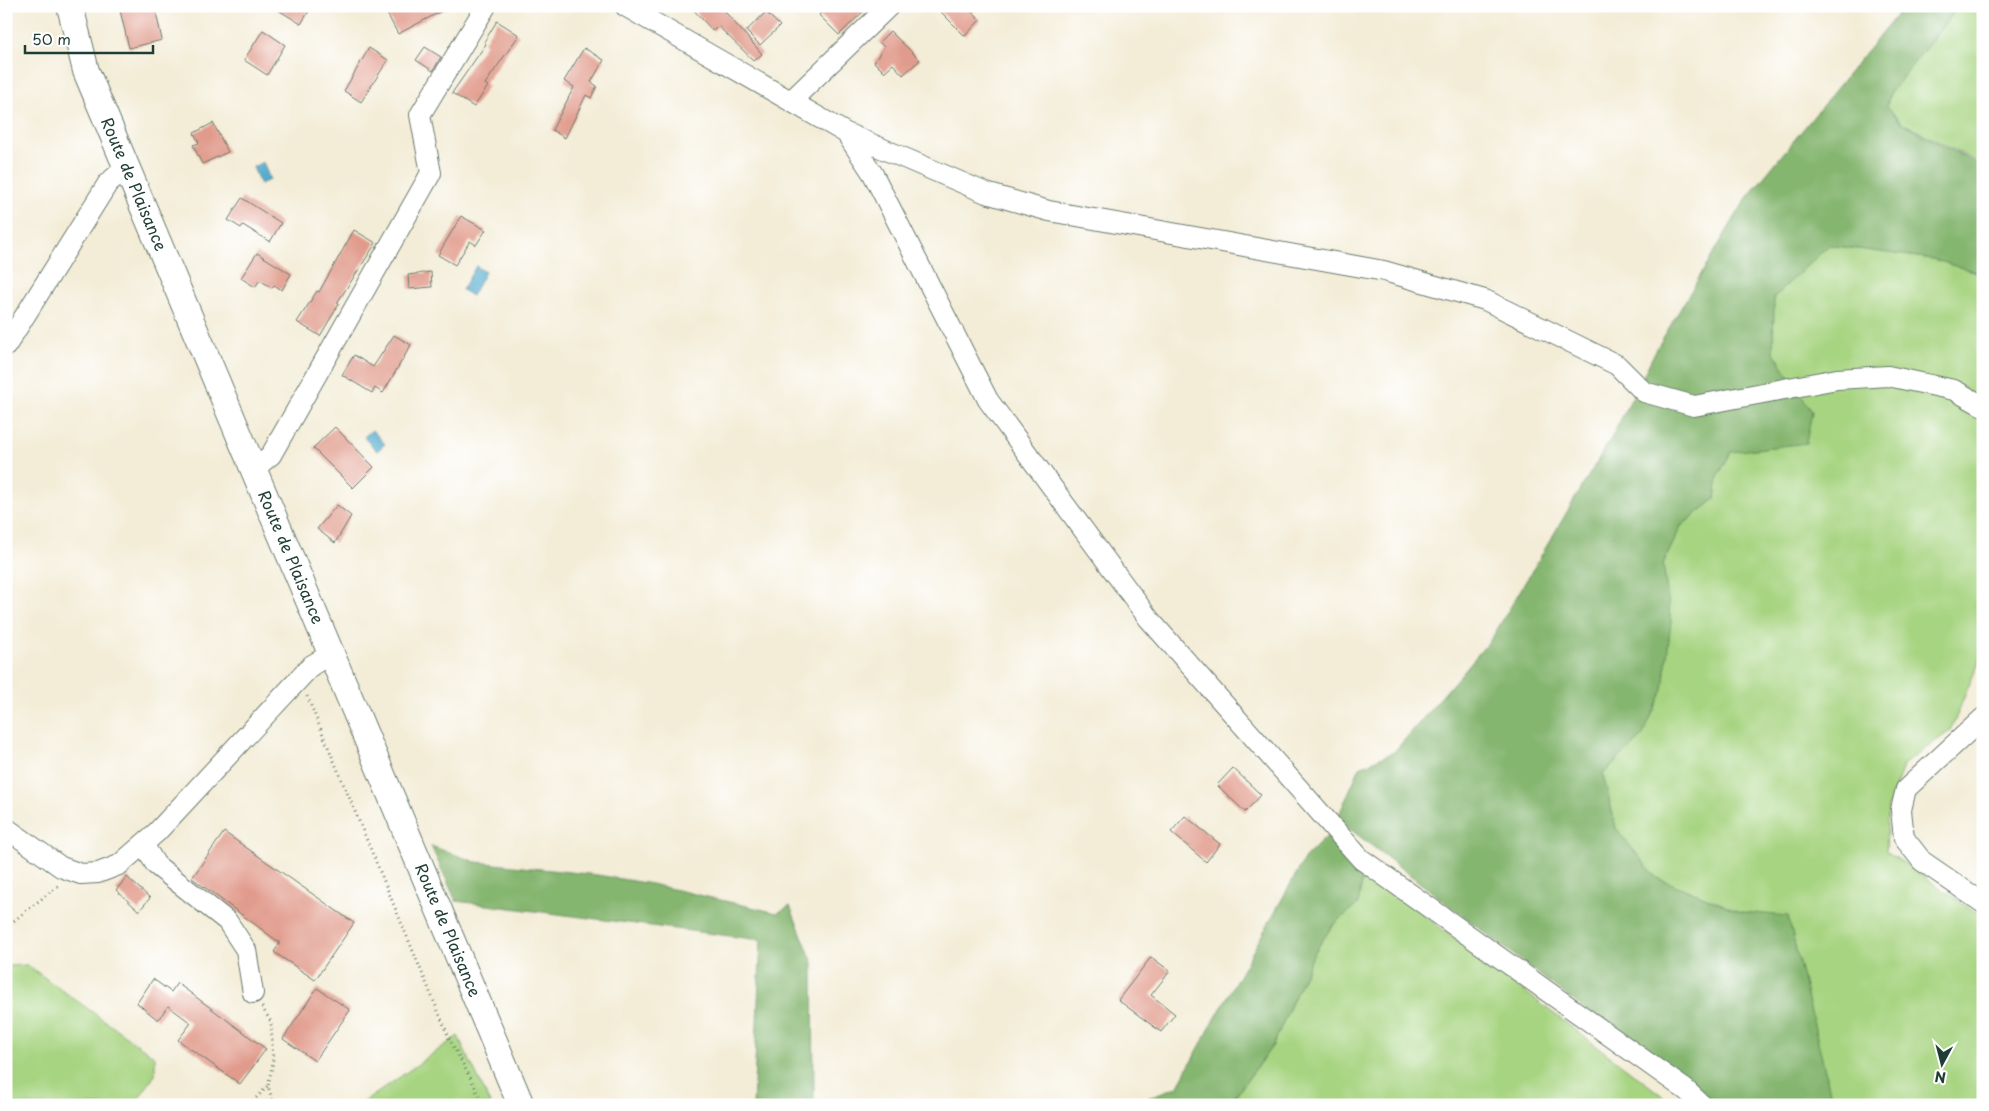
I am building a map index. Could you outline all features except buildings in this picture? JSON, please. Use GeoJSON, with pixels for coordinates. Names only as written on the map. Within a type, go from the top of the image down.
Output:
{"type":"FeatureCollection","features":[{"type":"Feature","properties":{"kind":"main road","name":"Route de Plaisance"},"geometry":{"type":"LineString","coordinates":[[70,6],[86,71],[333,653],[521,1105]]}},
{"type":"Feature","properties":{"kind":"street"},"geometry":{"type":"LineString","coordinates":[[254,469],[271,455],[431,173],[420,115],[486,6]]}},
{"type":"Feature","properties":{"kind":"street"},"geometry":{"type":"LineString","coordinates":[[625,6],[846,133],[986,193],[1049,211],[1384,271],[1485,300],[1617,365],[1644,392],[1694,406],[1837,378],[1888,376],[1954,390],[1983,406]]}},
{"type":"Feature","properties":{"kind":"street"},"geometry":{"type":"LineString","coordinates":[[791,101],[889,6]]}},
{"type":"Feature","properties":{"kind":"street"},"geometry":{"type":"LineString","coordinates":[[846,133],[873,174],[988,400],[1149,619],[1361,859],[1686,1090],[1702,1105]]}},
{"type":"Feature","properties":{"kind":"street"},"geometry":{"type":"LineString","coordinates":[[6,346],[108,183],[127,166]]}},
{"type":"Feature","properties":{"kind":"street"},"geometry":{"type":"LineString","coordinates":[[6,828],[61,867],[81,874],[98,873],[119,865],[157,832],[312,665],[333,653]]}},
{"type":"Feature","properties":{"kind":"street"},"geometry":{"type":"LineString","coordinates":[[1983,718],[1906,789],[1901,810],[1904,838],[1922,861],[1983,903]]}},
{"type":"Feature","properties":{"kind":"street"},"geometry":{"type":"LineString","coordinates":[[143,844],[156,865],[227,921],[246,950],[253,993]]}},
{"type":"Feature","properties":{"kind":"path"},"geometry":{"type":"LineString","coordinates":[[299,679],[450,1040],[474,1085],[482,1105]]}},
{"type":"Feature","properties":{"kind":"path"},"geometry":{"type":"LineString","coordinates":[[6,927],[57,887],[71,870]]}},
{"type":"Feature","properties":{"kind":"path"},"geometry":{"type":"LineString","coordinates":[[253,993],[271,1022],[273,1062],[268,1086],[274,1105]]}},
{"type":"Feature","properties":{"kind":"path"},"geometry":{"type":"LineString","coordinates":[[249,1105],[268,1086]]}},
{"type":"Feature","properties":{"kind":"green space"},"geometry":{"type":"Polygon","coordinates":[[[1904,6],[1959,6],[1890,93],[1887,106],[1901,123],[1983,167],[1983,274],[1933,259],[1829,245],[1774,297],[1773,351],[1812,412],[1806,443],[1731,452],[1718,476],[1715,499],[1681,526],[1663,564],[1671,622],[1663,690],[1642,737],[1603,774],[1616,828],[1655,877],[1741,912],[1788,916],[1833,1105],[1705,1105],[1652,1061],[1337,819],[1360,767],[1394,752],[1492,638],[1614,433],[1657,348],[1746,199],[1904,6]]]}},
{"type":"Feature","properties":{"kind":"green space"},"geometry":{"type":"Polygon","coordinates":[[[1959,6],[1983,6],[1983,165],[1901,122],[1887,106],[1890,93],[1959,6]]]}},
{"type":"Feature","properties":{"kind":"green space"},"geometry":{"type":"Polygon","coordinates":[[[1829,245],[1933,259],[1983,274],[1983,652],[1950,731],[1904,764],[1888,806],[1886,851],[1983,917],[1983,1105],[1833,1105],[1788,917],[1741,912],[1655,877],[1616,828],[1603,774],[1642,737],[1671,622],[1663,564],[1681,526],[1715,499],[1718,476],[1731,452],[1812,412],[1773,351],[1774,297],[1829,245]]]}},
{"type":"Feature","properties":{"kind":"green space"},"geometry":{"type":"Polygon","coordinates":[[[1327,836],[1364,870],[1358,904],[1332,926],[1314,953],[1273,1045],[1228,1105],[1144,1105],[1151,1096],[1177,1087],[1305,858],[1327,836]]]}},
{"type":"Feature","properties":{"kind":"green space"},"geometry":{"type":"Polygon","coordinates":[[[431,846],[476,862],[597,875],[651,884],[777,913],[790,906],[813,963],[814,1105],[753,1105],[761,940],[456,901],[431,846]]]}},
{"type":"Feature","properties":{"kind":"green space"},"geometry":{"type":"Polygon","coordinates":[[[1364,870],[1668,1100],[1667,1105],[1229,1105],[1273,1045],[1314,953],[1332,926],[1358,904],[1364,870]]]}},
{"type":"Feature","properties":{"kind":"green space"},"geometry":{"type":"Polygon","coordinates":[[[27,965],[155,1057],[155,1075],[134,1105],[6,1105],[6,970],[9,966],[27,965]]]}},
{"type":"Feature","properties":{"kind":"green space"},"geometry":{"type":"Polygon","coordinates":[[[458,1036],[491,1105],[360,1105],[458,1036]]]}},
{"type":"Feature","properties":{"kind":"water"},"geometry":{"type":"Polygon","coordinates":[[[263,162],[270,180],[260,184],[253,167],[263,162]]]}},
{"type":"Feature","properties":{"kind":"water"},"geometry":{"type":"Polygon","coordinates":[[[476,266],[485,272],[472,296],[462,290],[476,266]]]}},
{"type":"Feature","properties":{"kind":"water"},"geometry":{"type":"Polygon","coordinates":[[[372,430],[385,444],[377,451],[364,437],[372,430]]]}}]}
